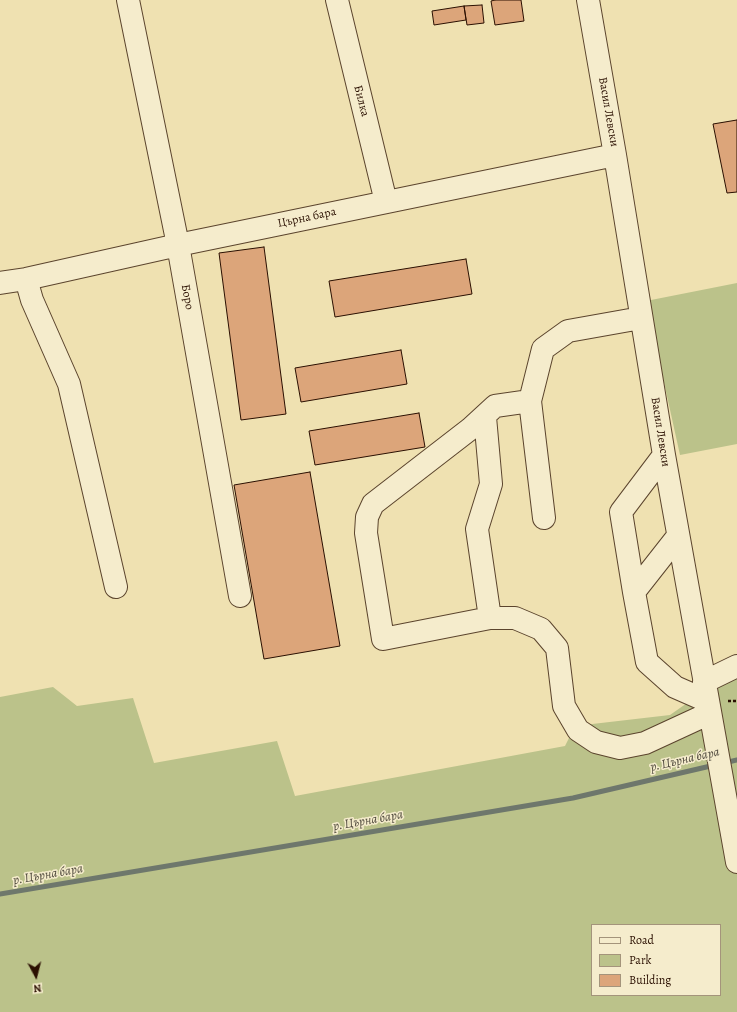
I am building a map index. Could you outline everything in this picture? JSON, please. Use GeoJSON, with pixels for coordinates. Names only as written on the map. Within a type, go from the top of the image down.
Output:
{"type":"FeatureCollection","features":[{"type":"Feature","properties":{"kind":"street","name":"Боро"},"geometry":{"type":"LineString","coordinates":[[128,0],[178,245],[240,596]]}},
{"type":"Feature","properties":{"kind":"street","name":"Билка"},"geometry":{"type":"LineString","coordinates":[[337,0],[386,202]]}},
{"type":"Feature","properties":{"kind":"street","name":"Васил Левски"},"geometry":{"type":"LineString","coordinates":[[588,0],[678,536],[737,862]]}},
{"type":"Feature","properties":{"kind":"street","name":"Църна бара"},"geometry":{"type":"LineString","coordinates":[[0,282],[26,279],[178,245],[615,155]]}},
{"type":"Feature","properties":{"kind":"street"},"geometry":{"type":"LineString","coordinates":[[26,279],[32,300],[69,384],[116,587]]}},
{"type":"Feature","properties":{"kind":"street"},"geometry":{"type":"LineString","coordinates":[[544,518],[530,401],[543,349],[568,331],[641,318]]}},
{"type":"Feature","properties":{"kind":"street"},"geometry":{"type":"LineString","coordinates":[[530,401],[495,406],[485,417],[373,504],[367,517],[366,533],[383,639],[490,618],[515,618],[541,629],[557,648],[564,706],[578,730],[596,742],[620,748],[645,743],[709,706],[737,666]]}},
{"type":"Feature","properties":{"kind":"street"},"geometry":{"type":"LineString","coordinates":[[485,417],[491,484],[476,529],[490,618]]}},
{"type":"Feature","properties":{"kind":"street"},"geometry":{"type":"LineString","coordinates":[[664,455],[621,512],[634,592],[647,662],[675,687],[709,706]]}},
{"type":"Feature","properties":{"kind":"street"},"geometry":{"type":"LineString","coordinates":[[634,592],[678,536]]}},
{"type":"Feature","properties":{"kind":"green space"},"geometry":{"type":"Polygon","coordinates":[[[737,283],[737,444],[680,455],[646,301],[737,283]]]}},
{"type":"Feature","properties":{"kind":"green space"},"geometry":{"type":"Polygon","coordinates":[[[737,668],[737,1012],[0,1012],[0,697],[53,687],[77,706],[133,698],[154,763],[277,741],[295,796],[565,746],[575,726],[670,715],[737,668]]]}},
{"type":"Feature","properties":{"kind":"building"},"geometry":{"type":"Polygon","coordinates":[[[521,0],[524,21],[495,25],[491,1],[521,0]]]}},
{"type":"Feature","properties":{"kind":"building"},"geometry":{"type":"Polygon","coordinates":[[[482,5],[484,23],[467,25],[464,6],[482,5]]]}},
{"type":"Feature","properties":{"kind":"building"},"geometry":{"type":"Polygon","coordinates":[[[464,6],[466,20],[434,25],[432,11],[464,6]]]}},
{"type":"Feature","properties":{"kind":"building"},"geometry":{"type":"Polygon","coordinates":[[[737,120],[737,192],[727,193],[713,124],[737,120]]]}},
{"type":"Feature","properties":{"kind":"building"},"geometry":{"type":"Polygon","coordinates":[[[264,247],[286,414],[241,420],[219,253],[264,247]]]}},
{"type":"Feature","properties":{"kind":"building"},"geometry":{"type":"Polygon","coordinates":[[[466,259],[472,294],[335,317],[329,281],[466,259]]]}},
{"type":"Feature","properties":{"kind":"building"},"geometry":{"type":"Polygon","coordinates":[[[401,350],[407,384],[301,402],[295,368],[401,350]]]}},
{"type":"Feature","properties":{"kind":"building"},"geometry":{"type":"Polygon","coordinates":[[[419,413],[425,447],[315,465],[309,431],[419,413]]]}},
{"type":"Feature","properties":{"kind":"building"},"geometry":{"type":"Polygon","coordinates":[[[310,472],[340,646],[264,659],[234,485],[310,472]]]}},
{"type":"Feature","properties":{"kind":"waterway","name":"р. Църна бара"},"geometry":{"type":"LineString","coordinates":[[724,763],[737,760]]}},
{"type":"Feature","properties":{"kind":"waterway","name":"р. Църна бара"},"geometry":{"type":"LineString","coordinates":[[0,894],[573,798],[715,765]]}}]}
